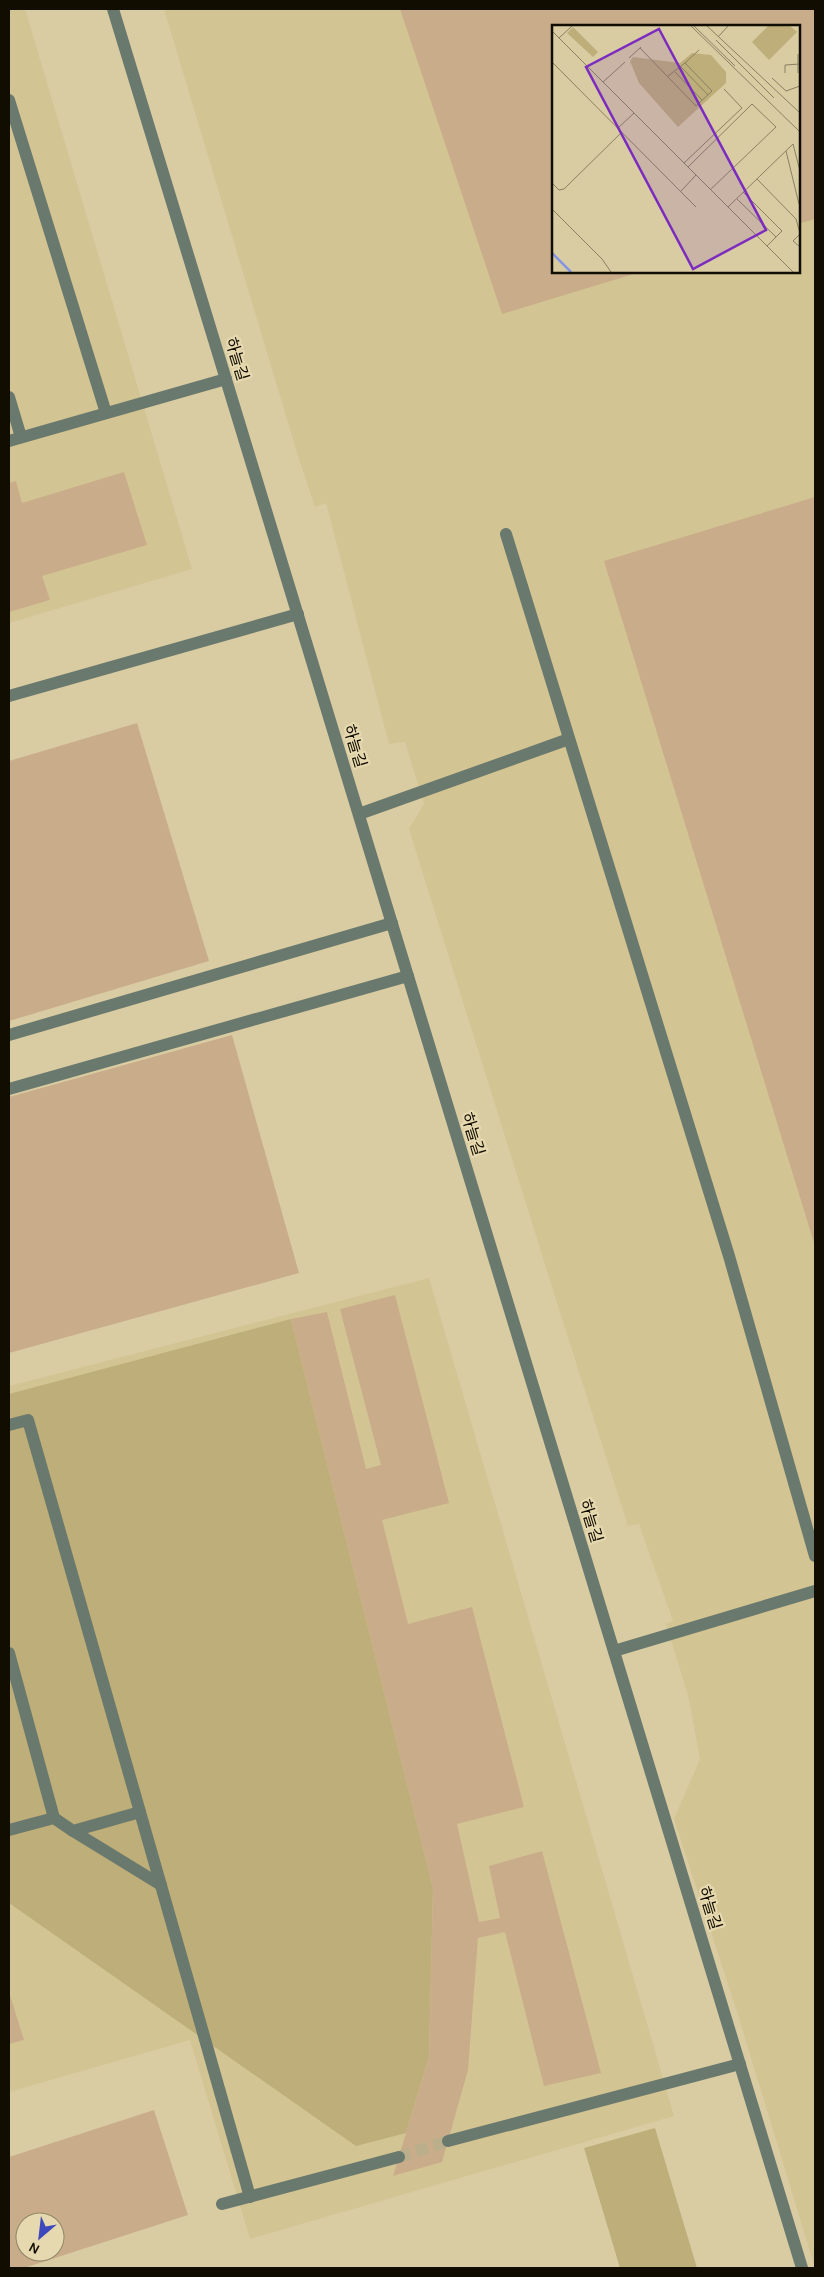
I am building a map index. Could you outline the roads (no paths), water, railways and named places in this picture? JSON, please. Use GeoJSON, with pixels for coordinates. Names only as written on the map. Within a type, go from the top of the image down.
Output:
{"type":"FeatureCollection","features":[{"type":"Feature","properties":{"kind":"lane","name":"하늘길"},"geometry":{"type":"LineString","coordinates":[[113,9],[802,2268]]}},
{"type":"Feature","properties":{"kind":"lane"},"geometry":{"type":"LineString","coordinates":[[9,100],[106,413]]}},
{"type":"Feature","properties":{"kind":"lane"},"geometry":{"type":"LineString","coordinates":[[9,398],[15,439],[226,379]]}},
{"type":"Feature","properties":{"kind":"lane"},"geometry":{"type":"LineString","coordinates":[[506,534],[729,1256],[812,1533],[815,1556]]}},
{"type":"Feature","properties":{"kind":"lane"},"geometry":{"type":"LineString","coordinates":[[9,696],[298,614]]}},
{"type":"Feature","properties":{"kind":"lane"},"geometry":{"type":"LineString","coordinates":[[358,814],[570,739]]}},
{"type":"Feature","properties":{"kind":"lane"},"geometry":{"type":"LineString","coordinates":[[9,1035],[392,924]]}},
{"type":"Feature","properties":{"kind":"lane"},"geometry":{"type":"LineString","coordinates":[[9,1088],[408,976]]}},
{"type":"Feature","properties":{"kind":"lane"},"geometry":{"type":"LineString","coordinates":[[9,1425],[28,1420],[250,2197]]}},
{"type":"Feature","properties":{"kind":"lane"},"geometry":{"type":"LineString","coordinates":[[614,1651],[815,1591]]}},
{"type":"Feature","properties":{"kind":"lane"},"geometry":{"type":"LineString","coordinates":[[9,1653],[54,1818],[161,1886]]}},
{"type":"Feature","properties":{"kind":"lane"},"geometry":{"type":"LineString","coordinates":[[73,1831],[140,1812]]}},
{"type":"Feature","properties":{"kind":"lane"},"geometry":{"type":"LineString","coordinates":[[9,1830],[54,1818]]}},
{"type":"Feature","properties":{"kind":"lane"},"geometry":{"type":"LineString","coordinates":[[448,2141],[740,2064]]}},
{"type":"Feature","properties":{"kind":"lane"},"geometry":{"type":"LineString","coordinates":[[222,2204],[399,2157]]}},
{"type":"Feature","properties":{"kind":"tunnel"},"geometry":{"type":"LineString","coordinates":[[399,2157],[448,2141]]}}]}
